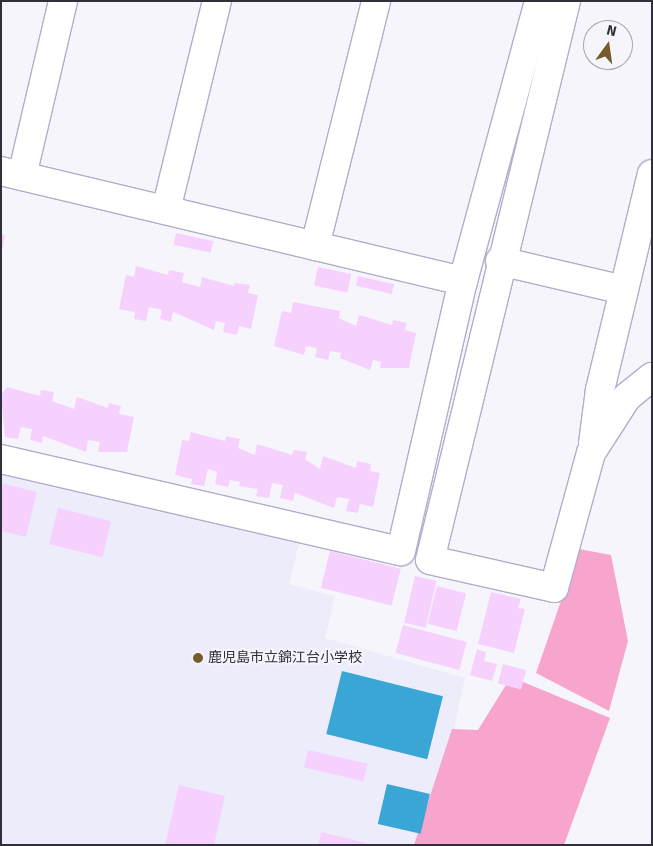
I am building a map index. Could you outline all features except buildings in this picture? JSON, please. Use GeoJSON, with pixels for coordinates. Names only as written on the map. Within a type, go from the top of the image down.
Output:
{"type":"FeatureCollection","features":[{"type":"Feature","properties":{"kind":"street"},"geometry":{"type":"LineString","coordinates":[[63,1],[12,173],[463,281]]}},
{"type":"Feature","properties":{"kind":"street"},"geometry":{"type":"LineString","coordinates":[[166,210],[217,1]]}},
{"type":"Feature","properties":{"kind":"street"},"geometry":{"type":"LineString","coordinates":[[315,246],[376,1]]}},
{"type":"Feature","properties":{"kind":"street"},"geometry":{"type":"LineString","coordinates":[[1,459],[400,551],[463,281],[539,1]]}},
{"type":"Feature","properties":{"kind":"street"},"geometry":{"type":"LineString","coordinates":[[566,1],[500,262],[430,560],[554,588],[591,453],[624,290],[652,174]]}},
{"type":"Feature","properties":{"kind":"street"},"geometry":{"type":"LineString","coordinates":[[500,262],[624,290]]}},
{"type":"Feature","properties":{"kind":"street"},"geometry":{"type":"LineString","coordinates":[[591,453],[627,397],[652,377]]}},
{"type":"Feature","properties":{"kind":"shaded area","name":"鹿児島市立錦江台小学校"},"geometry":{"type":"Polygon","coordinates":[[[1,470],[299,543],[289,584],[335,596],[325,638],[465,678],[429,845],[1,845],[1,470]]]}},
{"type":"Feature","properties":{"kind":"shaded area"},"geometry":{"type":"Polygon","coordinates":[[[579,549],[611,555],[628,641],[609,711],[536,673],[579,549]]]}},
{"type":"Feature","properties":{"kind":"shaded area"},"geometry":{"type":"Polygon","coordinates":[[[511,677],[610,718],[564,845],[414,845],[452,729],[478,730],[511,677]]]}},
{"type":"Feature","properties":{"kind":"water"},"geometry":{"type":"Polygon","coordinates":[[[342,671],[443,696],[427,759],[326,734],[342,671]]]}},
{"type":"Feature","properties":{"kind":"water"},"geometry":{"type":"Polygon","coordinates":[[[387,784],[430,794],[421,834],[378,824],[387,784]]]}},
{"type":"Feature","properties":{"kind":"place","name":"鹿児島市立錦江台小学校"},"geometry":{"type":"Point","coordinates":[198,658]}}]}
